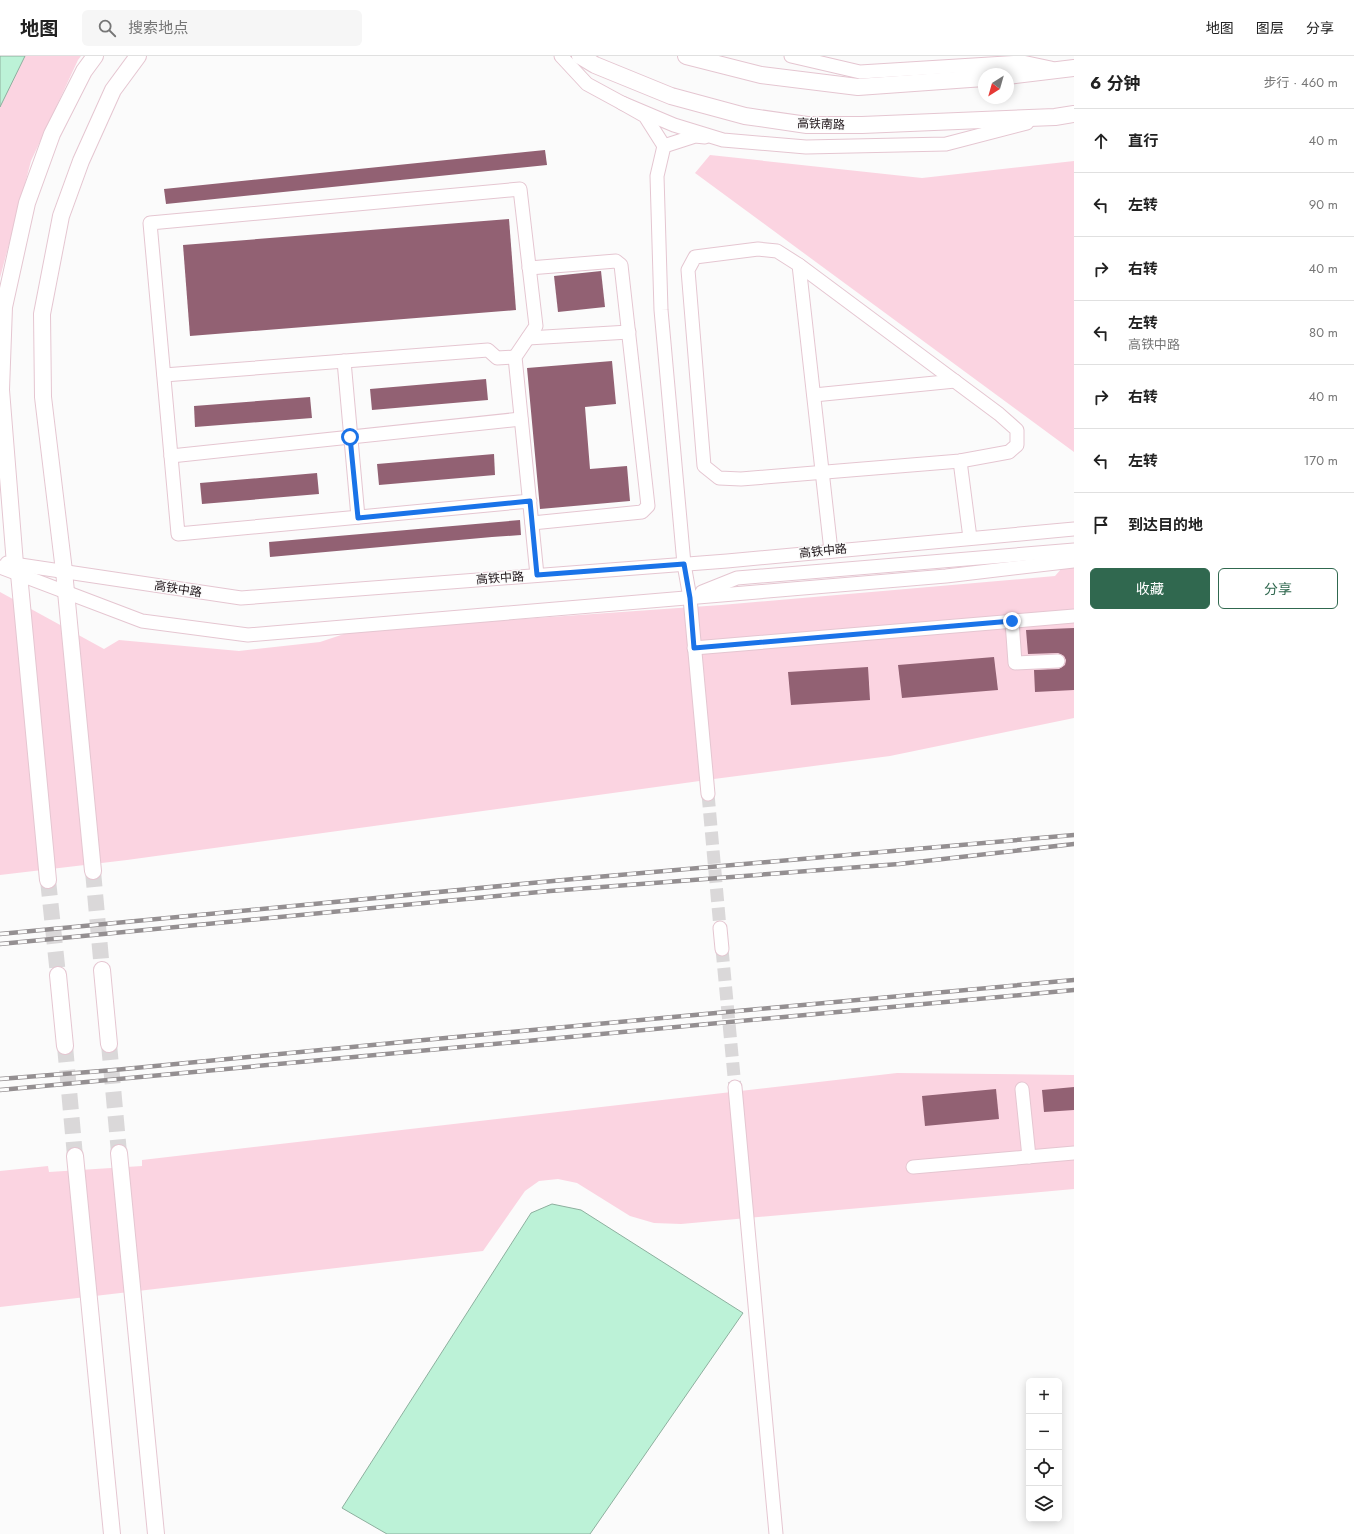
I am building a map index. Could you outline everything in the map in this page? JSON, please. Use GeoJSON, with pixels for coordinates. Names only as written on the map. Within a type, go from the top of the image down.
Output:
{"type":"FeatureCollection","features":[{"type":"Feature","properties":{"kind":"main road"},"geometry":{"type":"LineString","coordinates":[[48,880],[9,567],[1,390],[4,307],[27,203],[52,134],[84,71],[95,56]]}},
{"type":"Feature","properties":{"kind":"main road"},"geometry":{"type":"LineString","coordinates":[[92,872],[64,572],[43,397],[42,314],[61,216],[81,161],[113,90],[138,56]]}},
{"type":"Feature","properties":{"kind":"main road","name":"高铁南路"},"geometry":{"type":"LineString","coordinates":[[580,56],[595,65],[671,96],[745,116],[807,125],[862,125],[1055,117],[1074,114]]}},
{"type":"Feature","properties":{"kind":"main road"},"geometry":{"type":"LineString","coordinates":[[686,56],[761,75],[858,87],[978,78]]}},
{"type":"Feature","properties":{"kind":"main road"},"geometry":{"type":"LineString","coordinates":[[1014,75],[1066,69]]}},
{"type":"Feature","properties":{"kind":"main road"},"geometry":{"type":"LineString","coordinates":[[102,970],[109,1044]]}},
{"type":"Feature","properties":{"kind":"main road"},"geometry":{"type":"LineString","coordinates":[[58,975],[65,1046]]}},
{"type":"Feature","properties":{"kind":"main road"},"geometry":{"type":"LineString","coordinates":[[119,1153],[156,1534]]}},
{"type":"Feature","properties":{"kind":"main road"},"geometry":{"type":"LineString","coordinates":[[75,1156],[112,1534]]}},
{"type":"Feature","properties":{"kind":"street"},"geometry":{"type":"LineString","coordinates":[[561,56],[587,84],[645,116],[664,146],[657,176],[661,310],[684,564],[690,598],[708,794]]}},
{"type":"Feature","properties":{"kind":"street"},"geometry":{"type":"LineString","coordinates":[[791,56],[860,72],[899,84]]}},
{"type":"Feature","properties":{"kind":"street"},"geometry":{"type":"LineString","coordinates":[[860,72],[1022,62],[1066,69]]}},
{"type":"Feature","properties":{"kind":"street"},"geometry":{"type":"LineString","coordinates":[[622,103],[674,125],[723,140]]}},
{"type":"Feature","properties":{"kind":"street"},"geometry":{"type":"LineString","coordinates":[[664,146],[695,136],[723,140],[806,147],[946,144],[1001,129],[1055,117]]}},
{"type":"Feature","properties":{"kind":"street"},"geometry":{"type":"LineString","coordinates":[[530,501],[178,534],[150,223],[520,188],[536,326],[515,357],[530,501],[537,575]]}},
{"type":"Feature","properties":{"kind":"street"},"geometry":{"type":"LineString","coordinates":[[758,249],[778,251],[955,381],[999,414],[1017,430],[1017,445],[1009,452],[960,461],[741,479],[718,478],[704,466],[688,270],[695,257],[758,249]]}},
{"type":"Feature","properties":{"kind":"street"},"geometry":{"type":"LineString","coordinates":[[529,268],[616,261],[621,265],[648,506],[642,512],[532,523]]}},
{"type":"Feature","properties":{"kind":"street"},"geometry":{"type":"LineString","coordinates":[[799,265],[831,550]]}},
{"type":"Feature","properties":{"kind":"street"},"geometry":{"type":"LineString","coordinates":[[528,338],[629,332]]}},
{"type":"Feature","properties":{"kind":"street"},"geometry":{"type":"LineString","coordinates":[[164,375],[488,350],[497,358],[515,357]]}},
{"type":"Feature","properties":{"kind":"street"},"geometry":{"type":"LineString","coordinates":[[344,361],[358,518]]}},
{"type":"Feature","properties":{"kind":"street"},"geometry":{"type":"LineString","coordinates":[[814,395],[955,381]]}},
{"type":"Feature","properties":{"kind":"street"},"geometry":{"type":"LineString","coordinates":[[171,456],[521,419]]}},
{"type":"Feature","properties":{"kind":"street"},"geometry":{"type":"LineString","coordinates":[[960,461],[970,538]]}},
{"type":"Feature","properties":{"kind":"street","name":"高铁中路"},"geometry":{"type":"LineString","coordinates":[[9,567],[64,572],[241,598],[684,564],[1074,529]]}},
{"type":"Feature","properties":{"kind":"street","name":"高铁中路"},"geometry":{"type":"LineString","coordinates":[[690,598],[737,578],[1074,550]]}},
{"type":"Feature","properties":{"kind":"street","name":"高铁中路"},"geometry":{"type":"LineString","coordinates":[[9,567],[66,592],[142,621],[248,635],[946,576],[1074,561]]}},
{"type":"Feature","properties":{"kind":"street"},"geometry":{"type":"LineString","coordinates":[[694,648],[1074,616]]}},
{"type":"Feature","properties":{"kind":"street"},"geometry":{"type":"LineString","coordinates":[[1012,621],[1016,663],[1058,661]]}},
{"type":"Feature","properties":{"kind":"street"},"geometry":{"type":"LineString","coordinates":[[720,928],[722,949]]}},
{"type":"Feature","properties":{"kind":"street"},"geometry":{"type":"LineString","coordinates":[[735,1087],[776,1534]]}},
{"type":"Feature","properties":{"kind":"street"},"geometry":{"type":"LineString","coordinates":[[1022,1089],[1030,1157]]}},
{"type":"Feature","properties":{"kind":"street"},"geometry":{"type":"LineString","coordinates":[[913,1167],[1074,1153]]}},
{"type":"Feature","properties":{"kind":"shaded area"},"geometry":{"type":"Polygon","coordinates":[[[0,56],[81,56],[31,161],[0,278],[0,56]]]}},
{"type":"Feature","properties":{"kind":"shaded area"},"geometry":{"type":"Polygon","coordinates":[[[0,56],[25,56],[0,107],[0,56]]]}},
{"type":"Feature","properties":{"kind":"shaded area"},"geometry":{"type":"Polygon","coordinates":[[[710,155],[922,178],[1074,161],[1074,452],[695,173],[710,155]]]}},
{"type":"Feature","properties":{"kind":"shaded area"},"geometry":{"type":"Polygon","coordinates":[[[1074,566],[1074,718],[890,756],[127,860],[0,875],[0,592],[104,649],[119,640],[239,651],[320,642],[353,631],[721,605],[1055,576],[1062,568],[1074,566]]]}},
{"type":"Feature","properties":{"kind":"shaded area"},"geometry":{"type":"Polygon","coordinates":[[[897,1073],[1074,1075],[1074,1189],[681,1224],[654,1223],[630,1216],[577,1183],[558,1179],[539,1181],[525,1191],[483,1251],[0,1307],[0,1171],[48,1166],[49,1172],[142,1166],[142,1160],[897,1073]]]}},
{"type":"Feature","properties":{"kind":"shaded area"},"geometry":{"type":"Polygon","coordinates":[[[552,1204],[581,1210],[743,1313],[590,1534],[387,1534],[342,1508],[531,1213],[552,1204]]]}},
{"type":"Feature","properties":{"kind":"building"},"geometry":{"type":"Polygon","coordinates":[[[545,150],[547,165],[166,204],[164,189],[545,150]]]}},
{"type":"Feature","properties":{"kind":"building"},"geometry":{"type":"Polygon","coordinates":[[[509,219],[516,310],[190,336],[183,245],[509,219]]]}},
{"type":"Feature","properties":{"kind":"building"},"geometry":{"type":"Polygon","coordinates":[[[601,271],[605,307],[558,312],[554,276],[601,271]]]}},
{"type":"Feature","properties":{"kind":"building"},"geometry":{"type":"Polygon","coordinates":[[[612,361],[616,404],[585,407],[590,469],[627,466],[630,501],[540,509],[527,368],[612,361]]]}},
{"type":"Feature","properties":{"kind":"building"},"geometry":{"type":"Polygon","coordinates":[[[486,379],[488,400],[372,410],[370,389],[486,379]]]}},
{"type":"Feature","properties":{"kind":"building"},"geometry":{"type":"Polygon","coordinates":[[[310,397],[312,418],[195,427],[194,406],[310,397]]]}},
{"type":"Feature","properties":{"kind":"building"},"geometry":{"type":"Polygon","coordinates":[[[494,454],[495,475],[379,485],[377,464],[494,454]]]}},
{"type":"Feature","properties":{"kind":"building"},"geometry":{"type":"Polygon","coordinates":[[[317,473],[319,494],[202,504],[200,483],[317,473]]]}},
{"type":"Feature","properties":{"kind":"building"},"geometry":{"type":"Polygon","coordinates":[[[520,520],[521,535],[270,557],[269,542],[520,520]]]}},
{"type":"Feature","properties":{"kind":"building"},"geometry":{"type":"Polygon","coordinates":[[[1074,628],[1074,690],[1035,692],[1034,670],[1059,669],[1065,665],[1066,660],[1064,656],[1058,653],[1028,654],[1026,630],[1074,628]]]}},
{"type":"Feature","properties":{"kind":"building"},"geometry":{"type":"Polygon","coordinates":[[[994,657],[998,690],[902,698],[898,665],[994,657]]]}},
{"type":"Feature","properties":{"kind":"building"},"geometry":{"type":"Polygon","coordinates":[[[868,667],[870,700],[791,705],[788,672],[868,667]]]}},
{"type":"Feature","properties":{"kind":"building"},"geometry":{"type":"Polygon","coordinates":[[[1074,1087],[1074,1110],[1044,1112],[1042,1090],[1074,1087]]]}},
{"type":"Feature","properties":{"kind":"building"},"geometry":{"type":"Polygon","coordinates":[[[996,1089],[999,1119],[925,1126],[922,1096],[996,1089]]]}},
{"type":"Feature","properties":{"kind":"tunnel"},"geometry":{"type":"LineString","coordinates":[[708,794],[720,928]]}},
{"type":"Feature","properties":{"kind":"tunnel"},"geometry":{"type":"LineString","coordinates":[[93,871],[102,970]]}},
{"type":"Feature","properties":{"kind":"tunnel"},"geometry":{"type":"LineString","coordinates":[[48,880],[58,975]]}},
{"type":"Feature","properties":{"kind":"tunnel"},"geometry":{"type":"LineString","coordinates":[[722,949],[735,1087]]}},
{"type":"Feature","properties":{"kind":"tunnel"},"geometry":{"type":"LineString","coordinates":[[109,1044],[119,1153]]}},
{"type":"Feature","properties":{"kind":"tunnel"},"geometry":{"type":"LineString","coordinates":[[65,1046],[75,1156]]}},
{"type":"Feature","properties":{"kind":"railway"},"geometry":{"type":"LineString","coordinates":[[0,934],[574,879],[1074,835]]}},
{"type":"Feature","properties":{"kind":"railway"},"geometry":{"type":"LineString","coordinates":[[0,944],[550,891],[899,864],[1074,844]]}},
{"type":"Feature","properties":{"kind":"railway"},"geometry":{"type":"LineString","coordinates":[[0,1079],[114,1070],[1074,980]]}},
{"type":"Feature","properties":{"kind":"railway"},"geometry":{"type":"LineString","coordinates":[[0,1090],[1074,990]]}},
{"type":"Feature","properties":{"kind":"route"},"geometry":{"type":"LineString","coordinates":[[350,437],[358,518],[530,501],[537,575],[684,564],[690,598],[694,648],[1012,621]]}}]}
